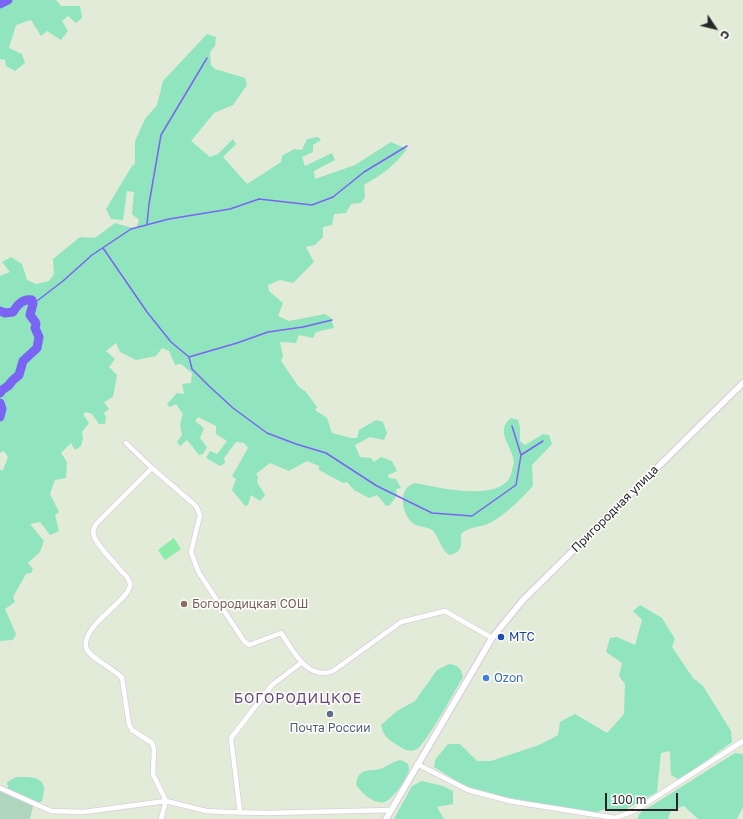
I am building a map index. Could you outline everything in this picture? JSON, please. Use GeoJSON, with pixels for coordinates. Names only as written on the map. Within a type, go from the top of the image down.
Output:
{"type":"FeatureCollection","features":[{"type":"Feature","properties":{"kind":"street","name":"Пригородная улица"},"geometry":{"type":"LineString","coordinates":[[386,819],[492,638],[523,600],[743,383]]}},
{"type":"Feature","properties":{"kind":"street"},"geometry":{"type":"LineString","coordinates":[[126,443],[196,506],[200,515],[191,552],[199,573],[244,642],[249,645],[281,633],[301,663],[317,673],[328,673],[333,671],[400,622],[445,611],[492,638]]}},
{"type":"Feature","properties":{"kind":"street"},"geometry":{"type":"LineString","coordinates":[[152,468],[96,524],[93,530],[93,535],[98,543],[128,579],[130,588],[126,595],[106,612],[95,626],[86,640],[86,646],[90,655],[118,673],[122,678],[129,724],[132,730],[152,743],[154,750],[153,774],[166,801],[161,819]]}},
{"type":"Feature","properties":{"kind":"street"},"geometry":{"type":"LineString","coordinates":[[240,812],[231,738],[272,685],[301,663]]}},
{"type":"Feature","properties":{"kind":"street"},"geometry":{"type":"LineString","coordinates":[[418,764],[468,790],[509,801],[616,818],[634,811],[743,741]]}},
{"type":"Feature","properties":{"kind":"street"},"geometry":{"type":"LineString","coordinates":[[0,788],[51,811],[84,812],[166,801],[206,811],[392,810]]}},
{"type":"Feature","properties":{"kind":"green space"},"geometry":{"type":"Polygon","coordinates":[[[0,0],[56,0],[61,6],[80,6],[82,18],[76,23],[68,16],[62,21],[68,31],[61,40],[47,31],[41,36],[31,20],[16,25],[9,48],[22,54],[25,63],[15,71],[6,66],[5,60],[0,59],[0,0]]]}},
{"type":"Feature","properties":{"kind":"green space"},"geometry":{"type":"Polygon","coordinates":[[[207,34],[216,37],[215,46],[210,52],[211,65],[215,69],[245,78],[247,85],[233,105],[214,113],[191,141],[210,157],[218,154],[233,139],[236,144],[223,157],[247,184],[281,162],[282,156],[294,149],[302,150],[307,139],[318,137],[321,140],[313,145],[313,152],[302,157],[305,166],[332,153],[335,160],[314,171],[315,179],[355,165],[391,142],[407,149],[387,170],[364,185],[365,197],[361,203],[351,204],[346,213],[334,214],[332,225],[323,227],[323,237],[315,245],[306,247],[314,262],[293,283],[280,280],[268,285],[269,291],[283,303],[278,316],[289,321],[325,314],[331,318],[334,328],[316,332],[313,338],[299,335],[296,343],[280,342],[283,356],[281,361],[299,387],[306,392],[317,407],[315,410],[327,418],[332,433],[357,438],[359,430],[376,420],[383,422],[387,433],[384,440],[370,437],[355,445],[360,457],[371,458],[374,462],[381,457],[392,461],[397,471],[388,475],[389,478],[396,479],[401,488],[396,489],[397,495],[390,505],[386,506],[377,495],[369,498],[354,490],[347,482],[343,483],[319,470],[319,466],[307,461],[289,471],[270,463],[256,474],[258,477],[257,482],[265,495],[260,501],[251,495],[248,505],[245,506],[232,490],[236,479],[232,476],[248,448],[244,443],[236,442],[224,458],[225,463],[220,466],[206,458],[210,451],[217,454],[227,441],[216,434],[216,426],[198,417],[195,421],[204,428],[200,438],[207,447],[203,454],[199,455],[187,440],[180,446],[177,442],[182,435],[180,424],[183,414],[176,404],[170,407],[167,404],[177,393],[184,394],[182,384],[191,383],[192,373],[181,364],[175,365],[169,351],[162,348],[156,356],[136,360],[120,352],[116,343],[106,351],[115,359],[109,367],[117,375],[113,397],[104,402],[109,409],[104,413],[106,417],[105,424],[99,424],[92,414],[86,412],[83,414],[89,423],[82,432],[83,438],[81,446],[75,450],[71,443],[61,453],[67,462],[66,478],[55,480],[50,494],[59,512],[55,515],[59,531],[50,535],[40,522],[30,524],[44,541],[40,552],[28,563],[33,569],[31,573],[26,574],[13,597],[15,602],[5,609],[16,634],[13,640],[0,641],[0,470],[3,470],[8,457],[4,451],[0,453],[0,276],[10,272],[2,262],[11,257],[22,264],[27,280],[36,284],[49,281],[54,274],[53,259],[80,237],[95,238],[115,223],[136,229],[139,220],[132,214],[134,192],[127,191],[123,220],[111,219],[106,209],[132,166],[135,164],[135,141],[145,119],[157,105],[163,81],[207,34]]]}},
{"type":"Feature","properties":{"kind":"green space"},"geometry":{"type":"Polygon","coordinates":[[[511,418],[518,420],[520,427],[520,441],[525,445],[543,434],[549,435],[552,444],[532,465],[533,486],[513,506],[490,523],[464,531],[461,534],[461,545],[459,550],[454,554],[449,555],[444,550],[432,530],[414,524],[410,521],[403,505],[404,494],[410,485],[415,483],[454,490],[484,491],[497,488],[507,481],[512,471],[514,462],[505,438],[504,428],[506,423],[511,418]]]}},
{"type":"Feature","properties":{"kind":"green space"},"geometry":{"type":"Polygon","coordinates":[[[174,538],[181,549],[165,560],[158,550],[174,538]]]}},
{"type":"Feature","properties":{"kind":"green space"},"geometry":{"type":"Polygon","coordinates":[[[640,605],[662,618],[675,639],[672,647],[693,678],[703,686],[731,731],[732,742],[680,780],[671,775],[670,751],[661,753],[657,792],[621,812],[605,809],[594,813],[509,798],[466,787],[434,767],[435,760],[448,744],[460,744],[477,761],[491,761],[539,745],[558,735],[560,722],[575,714],[607,733],[624,714],[625,684],[619,676],[622,663],[606,652],[610,638],[617,637],[635,645],[642,620],[633,611],[640,605]]]}},
{"type":"Feature","properties":{"kind":"green space"},"geometry":{"type":"Polygon","coordinates":[[[449,664],[455,665],[459,668],[463,677],[434,727],[421,745],[417,749],[409,751],[386,737],[381,725],[397,711],[415,701],[437,670],[449,664]]]}},
{"type":"Feature","properties":{"kind":"green space"},"geometry":{"type":"Polygon","coordinates":[[[735,753],[743,754],[743,807],[737,819],[698,819],[684,806],[671,810],[668,819],[637,819],[640,813],[735,753]]]}},
{"type":"Feature","properties":{"kind":"green space"},"geometry":{"type":"Polygon","coordinates":[[[401,760],[407,763],[409,772],[404,782],[396,792],[385,802],[377,802],[373,800],[365,795],[356,785],[357,779],[362,772],[383,768],[401,760]]]}},
{"type":"Feature","properties":{"kind":"green space"},"geometry":{"type":"Polygon","coordinates":[[[16,777],[29,777],[40,781],[44,788],[42,801],[38,803],[8,789],[7,782],[16,777]]]}},
{"type":"Feature","properties":{"kind":"green space"},"geometry":{"type":"Polygon","coordinates":[[[422,781],[443,786],[453,791],[453,804],[437,807],[444,819],[394,819],[412,786],[422,781]]]}},
{"type":"Feature","properties":{"kind":"green space"},"geometry":{"type":"Polygon","coordinates":[[[0,791],[33,806],[30,819],[0,819],[0,791]]]}},
{"type":"Feature","properties":{"kind":"waterway"},"geometry":{"type":"LineString","coordinates":[[0,4],[8,0]]}},
{"type":"Feature","properties":{"kind":"waterway"},"geometry":{"type":"LineString","coordinates":[[147,224],[161,135],[207,58]]}},
{"type":"Feature","properties":{"kind":"waterway"},"geometry":{"type":"LineString","coordinates":[[33,304],[63,281],[92,255],[131,229],[169,219],[230,209],[259,199],[312,205],[333,197],[364,172],[407,146]]}},
{"type":"Feature","properties":{"kind":"waterway"},"geometry":{"type":"LineString","coordinates":[[103,248],[147,312],[171,342],[189,357],[268,332],[303,327],[332,320]]}},
{"type":"Feature","properties":{"kind":"waterway"},"geometry":{"type":"LineString","coordinates":[[0,311],[5,313],[13,312],[21,303],[26,300],[32,300],[33,304],[30,315],[36,323],[35,328],[39,337],[37,348],[23,361],[19,375],[0,393]]}},
{"type":"Feature","properties":{"kind":"waterway"},"geometry":{"type":"LineString","coordinates":[[189,357],[192,369],[209,386],[233,408],[267,433],[326,453],[377,486],[432,513],[472,516],[516,485],[521,455],[512,426]]}},
{"type":"Feature","properties":{"kind":"waterway"},"geometry":{"type":"LineString","coordinates":[[0,403],[2,409],[0,417]]}},
{"type":"Feature","properties":{"kind":"waterway"},"geometry":{"type":"LineString","coordinates":[[521,455],[543,441]]}},
{"type":"Feature","properties":{"kind":"place","name":"Богородицкая СОШ"},"geometry":{"type":"Point","coordinates":[184,604]}},
{"type":"Feature","properties":{"kind":"place","name":"МТС"},"geometry":{"type":"Point","coordinates":[501,637]}},
{"type":"Feature","properties":{"kind":"place","name":"Ozon"},"geometry":{"type":"Point","coordinates":[486,678]}},
{"type":"Feature","properties":{"kind":"place","name":"Почта России"},"geometry":{"type":"Point","coordinates":[330,714]}},
{"type":"Feature","properties":{"kind":"district","name":"БОГОРОДИЦКОЕ"},"geometry":{"type":"Point","coordinates":[298,699]}}]}
